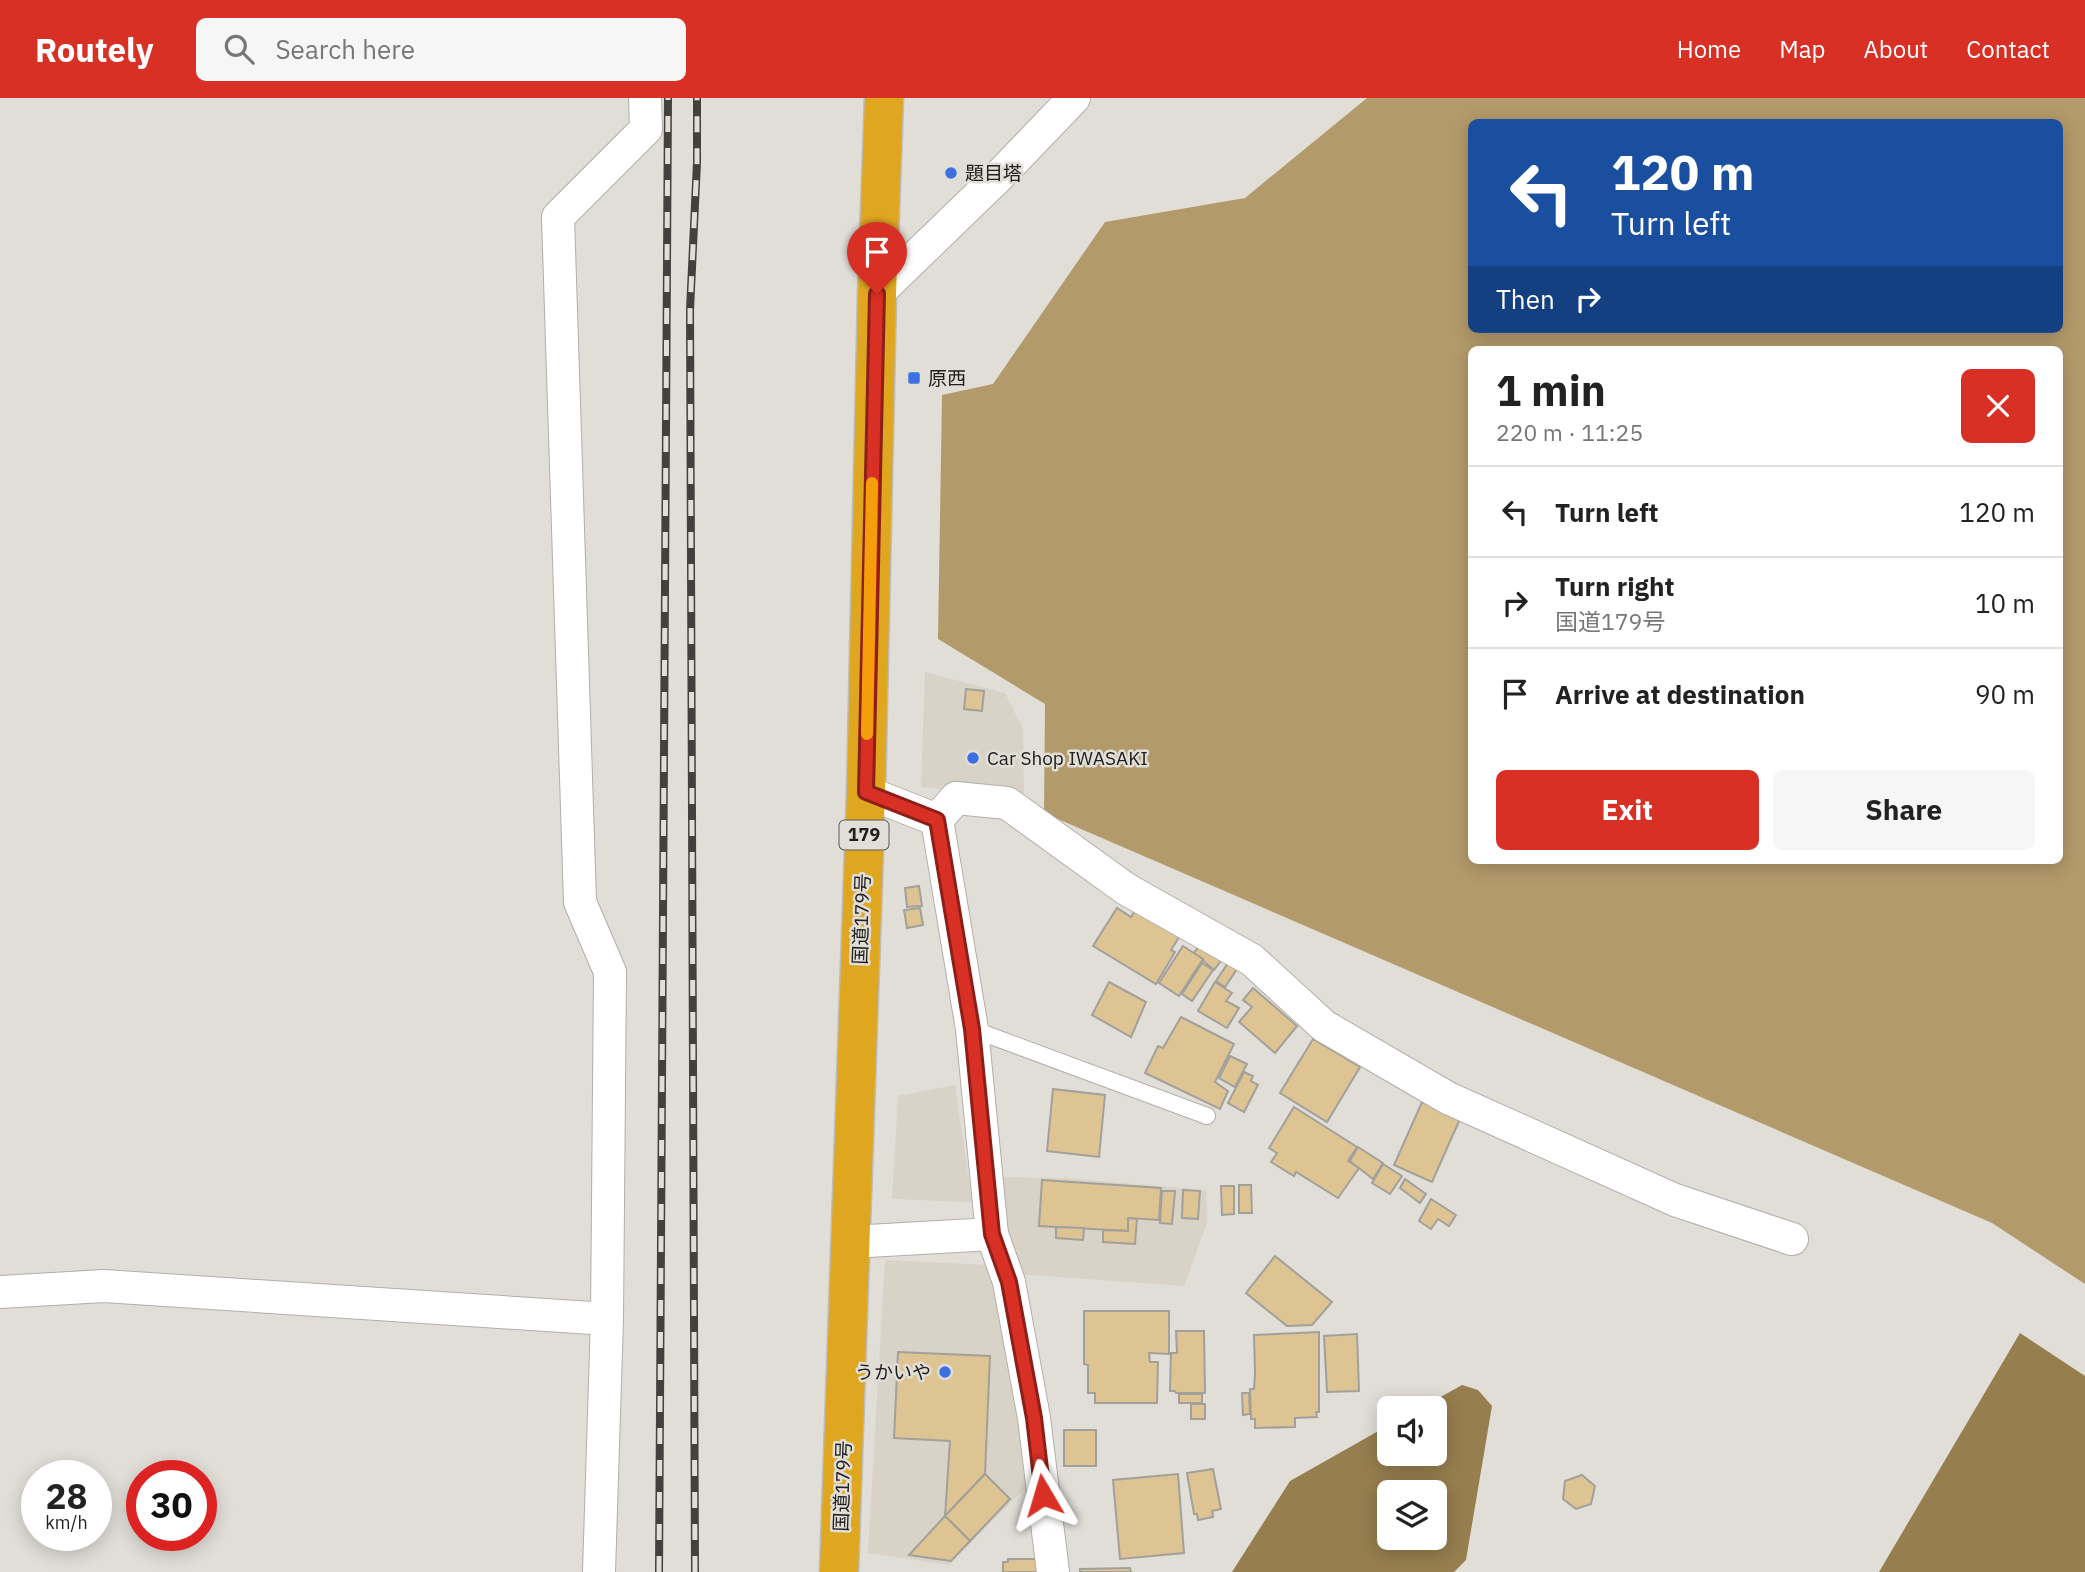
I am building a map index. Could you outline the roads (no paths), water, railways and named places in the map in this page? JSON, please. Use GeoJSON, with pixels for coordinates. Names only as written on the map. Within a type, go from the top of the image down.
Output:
{"type":"FeatureCollection","features":[{"type":"Feature","properties":{"kind":"highway","name":"国道179号"},"geometry":{"type":"LineString","coordinates":[[839,1572],[866,792],[884,98]]}},
{"type":"Feature","properties":{"kind":"street"},"geometry":{"type":"LineString","coordinates":[[599,1572],[607,1319],[610,972],[580,902],[558,217],[646,129],[645,98]]}},
{"type":"Feature","properties":{"kind":"street"},"geometry":{"type":"LineString","coordinates":[[877,294],[1000,176],[1074,98]]}},
{"type":"Feature","properties":{"kind":"street"},"geometry":{"type":"LineString","coordinates":[[866,792],[937,820]]}},
{"type":"Feature","properties":{"kind":"street"},"geometry":{"type":"LineString","coordinates":[[937,820],[956,798],[1007,803],[1126,889],[1252,960],[1324,1026],[1448,1098],[1675,1200],[1792,1239]]}},
{"type":"Feature","properties":{"kind":"street"},"geometry":{"type":"LineString","coordinates":[[937,820],[972,1029],[992,1234],[1009,1282],[1031,1404],[1053,1572]]}},
{"type":"Feature","properties":{"kind":"street"},"geometry":{"type":"LineString","coordinates":[[850,1242],[992,1234]]}},
{"type":"Feature","properties":{"kind":"street"},"geometry":{"type":"LineString","coordinates":[[0,1292],[104,1286],[607,1319]]}},
{"type":"Feature","properties":{"kind":"lane"},"geometry":{"type":"LineString","coordinates":[[972,1029],[1207,1116]]}},
{"type":"Feature","properties":{"kind":"railway"},"geometry":{"type":"LineString","coordinates":[[659,1572],[668,98]]}},
{"type":"Feature","properties":{"kind":"railway"},"geometry":{"type":"LineString","coordinates":[[695,1572],[690,310],[697,162],[697,98]]}},
{"type":"Feature","properties":{"kind":"place","name":"題目塔"},"geometry":{"type":"Point","coordinates":[951,173]}},
{"type":"Feature","properties":{"kind":"place","name":"原西"},"geometry":{"type":"Point","coordinates":[914,378]}},
{"type":"Feature","properties":{"kind":"place","name":"Car Shop IWASAKI"},"geometry":{"type":"Point","coordinates":[973,758]}},
{"type":"Feature","properties":{"kind":"place","name":"うかいや"},"geometry":{"type":"Point","coordinates":[945,1372]}}]}
